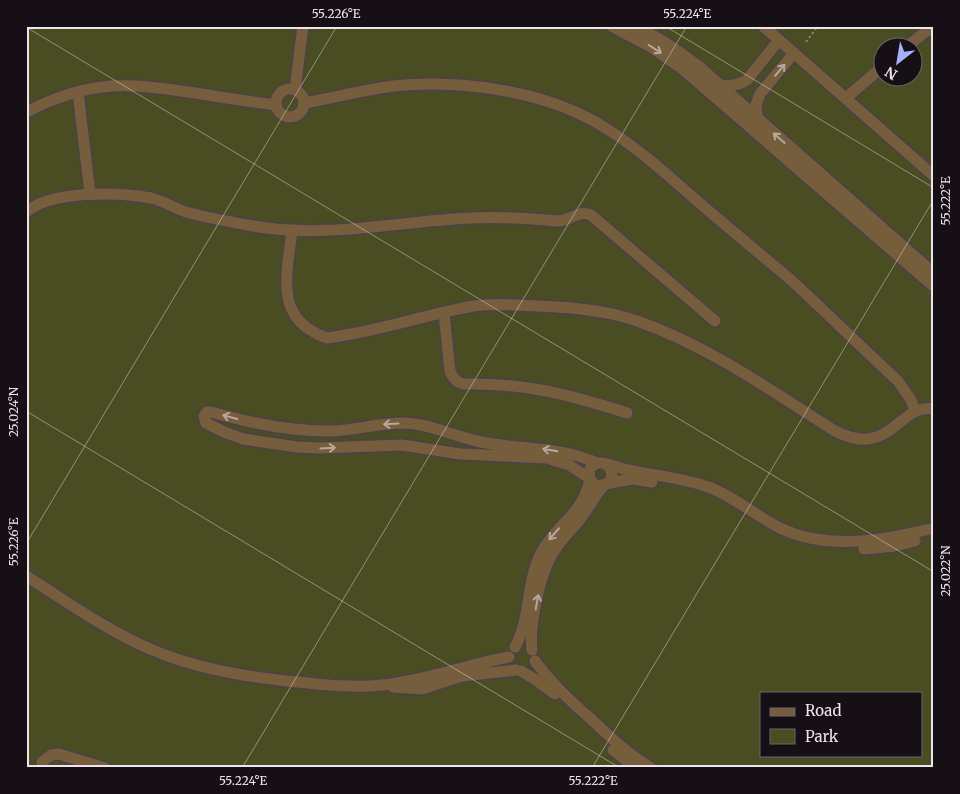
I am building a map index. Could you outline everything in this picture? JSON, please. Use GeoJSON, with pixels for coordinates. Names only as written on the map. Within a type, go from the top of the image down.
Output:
{"type":"FeatureCollection","features":[{"type":"Feature","properties":{"kind":"street"},"geometry":{"type":"LineString","coordinates":[[294,89],[304,26]]}},
{"type":"Feature","properties":{"kind":"street"},"geometry":{"type":"LineString","coordinates":[[612,26],[652,47],[682,68],[934,286]]}},
{"type":"Feature","properties":{"kind":"street"},"geometry":{"type":"LineString","coordinates":[[637,26],[674,48],[934,274]]}},
{"type":"Feature","properties":{"kind":"street"},"geometry":{"type":"LineString","coordinates":[[763,26],[934,176]]}},
{"type":"Feature","properties":{"kind":"street"},"geometry":{"type":"LineString","coordinates":[[918,38],[933,26]]}},
{"type":"Feature","properties":{"kind":"street"},"geometry":{"type":"LineString","coordinates":[[717,84],[729,86],[747,80],[779,40]]}},
{"type":"Feature","properties":{"kind":"street"},"geometry":{"type":"LineString","coordinates":[[758,120],[756,105],[760,94],[794,53]]}},
{"type":"Feature","properties":{"kind":"street"},"geometry":{"type":"LineString","coordinates":[[846,98],[872,75]]}},
{"type":"Feature","properties":{"kind":"street"},"geometry":{"type":"LineString","coordinates":[[304,104],[391,86],[452,85],[479,87],[513,93],[554,104],[590,119],[635,148],[791,280],[898,381],[905,390],[915,411]]}},
{"type":"Feature","properties":{"kind":"street"},"geometry":{"type":"LineString","coordinates":[[26,112],[53,100],[78,92],[102,87],[136,86],[276,105]]}},
{"type":"Feature","properties":{"kind":"street"},"geometry":{"type":"LineString","coordinates":[[294,89],[303,96],[304,104],[301,112],[293,116],[284,115],[280,113],[276,100],[280,92],[294,89]]}},
{"type":"Feature","properties":{"kind":"street"},"geometry":{"type":"LineString","coordinates":[[78,92],[90,194]]}},
{"type":"Feature","properties":{"kind":"street"},"geometry":{"type":"LineString","coordinates":[[26,212],[46,202],[90,194],[153,199],[187,212],[252,226],[292,230],[346,229],[472,218],[559,221],[578,213],[587,213],[715,321]]}},
{"type":"Feature","properties":{"kind":"street"},"geometry":{"type":"LineString","coordinates":[[292,230],[286,296],[293,315],[308,329],[328,338],[469,307],[535,306],[587,310],[639,322],[697,347],[835,431],[854,438],[872,439],[892,429],[915,411],[934,409]]}},
{"type":"Feature","properties":{"kind":"street"},"geometry":{"type":"LineString","coordinates":[[444,313],[450,371],[457,382],[463,384],[506,384],[549,390],[627,413]]}},
{"type":"Feature","properties":{"kind":"street"},"geometry":{"type":"LineString","coordinates":[[934,528],[903,536],[873,540],[843,541],[815,539],[782,529],[736,500],[710,488],[681,480],[602,464],[548,449],[483,442],[421,424],[393,423],[346,430],[314,430],[274,426],[211,412],[207,412],[204,416],[206,423],[224,432],[253,440],[319,448],[402,445],[460,454],[540,457],[564,463],[590,479],[596,485],[625,480],[641,480],[674,485],[702,492],[723,501],[787,537],[823,547],[848,549],[881,547],[934,536]]}},
{"type":"Feature","properties":{"kind":"street"},"geometry":{"type":"LineString","coordinates":[[26,576],[105,626],[134,641],[171,658],[227,672],[284,681],[338,685],[384,685],[518,670],[528,670],[534,656],[532,630],[541,583],[547,564],[560,542],[580,520],[612,475],[610,468],[602,464],[594,465],[589,471],[590,479],[586,494],[577,510],[546,544],[538,559],[532,576],[520,635],[509,657],[510,664],[518,670],[543,685],[566,701],[618,745],[651,768]]}},
{"type":"Feature","properties":{"kind":"street"},"geometry":{"type":"LineString","coordinates":[[515,647],[526,646],[566,701],[613,750],[636,768]]}},
{"type":"Feature","properties":{"kind":"street"},"geometry":{"type":"LineString","coordinates":[[437,680],[469,665],[509,657]]}},
{"type":"Feature","properties":{"kind":"street"},"geometry":{"type":"LineString","coordinates":[[42,762],[51,755],[59,754],[105,768]]}},
{"type":"Feature","properties":{"kind":"path"},"geometry":{"type":"LineString","coordinates":[[806,42],[818,26]]}},
{"type":"Feature","properties":{"kind":"green space"},"geometry":{"type":"Polygon","coordinates":[[[26,26],[934,26],[934,768],[26,768],[26,26]]]}}]}
